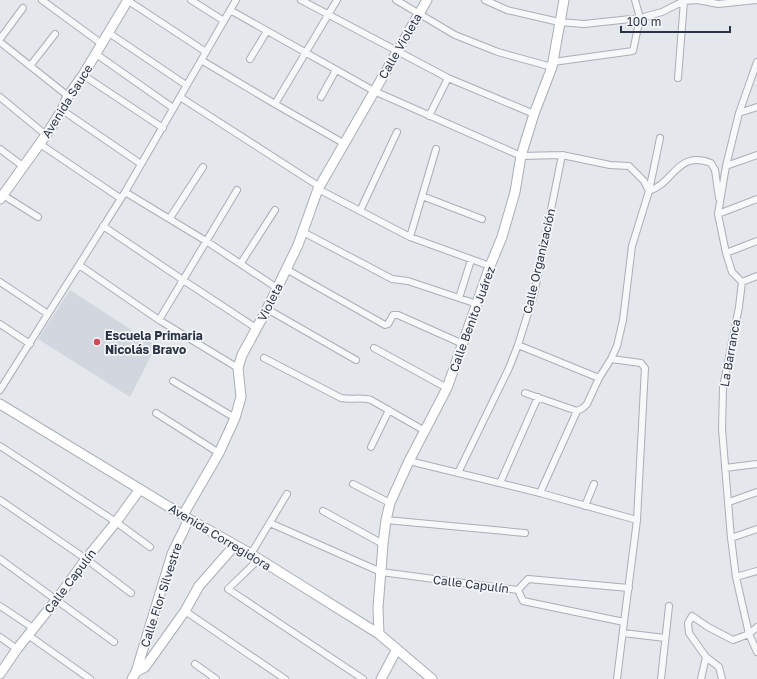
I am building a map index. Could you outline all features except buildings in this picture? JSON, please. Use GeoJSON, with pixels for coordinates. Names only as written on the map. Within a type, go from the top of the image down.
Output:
{"type":"FeatureCollection","features":[{"type":"Feature","properties":{"kind":"street"},"geometry":{"type":"LineString","coordinates":[[42,0],[102,44]]}},
{"type":"Feature","properties":{"kind":"street"},"geometry":{"type":"LineString","coordinates":[[127,0],[206,52]]}},
{"type":"Feature","properties":{"kind":"street","name":"Avenida Sauce"},"geometry":{"type":"LineString","coordinates":[[2,197],[62,110],[68,96],[109,33],[127,0]]}},
{"type":"Feature","properties":{"kind":"street"},"geometry":{"type":"LineString","coordinates":[[191,0],[224,21]]}},
{"type":"Feature","properties":{"kind":"street"},"geometry":{"type":"LineString","coordinates":[[0,390],[102,226],[125,192],[236,0]]}},
{"type":"Feature","properties":{"kind":"street"},"geometry":{"type":"LineString","coordinates":[[301,0],[448,78],[534,114]]}},
{"type":"Feature","properties":{"kind":"street"},"geometry":{"type":"LineString","coordinates":[[275,104],[337,0]]}},
{"type":"Feature","properties":{"kind":"street"},"geometry":{"type":"LineString","coordinates":[[396,0],[455,35],[491,50],[553,65],[632,52],[635,48],[640,18],[635,0]]}},
{"type":"Feature","properties":{"kind":"street","name":"Calle Violeta"},"geometry":{"type":"LineString","coordinates":[[374,91],[426,0]]}},
{"type":"Feature","properties":{"kind":"street"},"geometry":{"type":"LineString","coordinates":[[485,0],[507,10],[559,22],[584,24],[640,18],[662,12],[684,1],[698,0],[718,4],[757,0]]}},
{"type":"Feature","properties":{"kind":"street","name":"Calle Benito Juárez"},"geometry":{"type":"LineString","coordinates":[[380,634],[378,608],[383,544],[390,503],[409,461],[446,388],[490,266],[502,238],[515,192],[521,156],[534,114],[553,65],[559,22],[564,0]]}},
{"type":"Feature","properties":{"kind":"street"},"geometry":{"type":"LineString","coordinates":[[678,78],[684,1]]}},
{"type":"Feature","properties":{"kind":"street"},"geometry":{"type":"LineString","coordinates":[[23,8],[0,40],[68,96]]}},
{"type":"Feature","properties":{"kind":"street"},"geometry":{"type":"LineString","coordinates":[[230,10],[374,91],[521,156],[562,155],[610,165],[629,166],[644,181],[649,192]]}},
{"type":"Feature","properties":{"kind":"street"},"geometry":{"type":"LineString","coordinates":[[250,59],[266,31]]}},
{"type":"Feature","properties":{"kind":"street"},"geometry":{"type":"LineString","coordinates":[[109,33],[186,86]]}},
{"type":"Feature","properties":{"kind":"street"},"geometry":{"type":"LineString","coordinates":[[30,66],[55,34]]}},
{"type":"Feature","properties":{"kind":"street"},"geometry":{"type":"LineString","coordinates":[[96,54],[173,108]]}},
{"type":"Feature","properties":{"kind":"street"},"geometry":{"type":"LineString","coordinates":[[201,60],[344,144]]}},
{"type":"Feature","properties":{"kind":"street"},"geometry":{"type":"LineString","coordinates":[[757,62],[739,113],[726,166],[718,214],[726,253],[732,272],[742,282],[757,276]]}},
{"type":"Feature","properties":{"kind":"street"},"geometry":{"type":"LineString","coordinates":[[321,96],[336,70]]}},
{"type":"Feature","properties":{"kind":"street"},"geometry":{"type":"LineString","coordinates":[[83,75],[163,128]]}},
{"type":"Feature","properties":{"kind":"street"},"geometry":{"type":"LineString","coordinates":[[429,116],[448,78]]}},
{"type":"Feature","properties":{"kind":"street"},"geometry":{"type":"LineString","coordinates":[[749,84],[757,81]]}},
{"type":"Feature","properties":{"kind":"street","name":"Violeta"},"geometry":{"type":"LineString","coordinates":[[186,517],[235,418],[241,397],[238,368],[242,355],[267,309],[303,232],[319,188],[374,91]]}},
{"type":"Feature","properties":{"kind":"street"},"geometry":{"type":"LineString","coordinates":[[0,97],[46,135]]}},
{"type":"Feature","properties":{"kind":"street"},"geometry":{"type":"LineString","coordinates":[[180,97],[319,188],[360,211],[410,236],[490,266]]}},
{"type":"Feature","properties":{"kind":"street"},"geometry":{"type":"LineString","coordinates":[[739,113],[757,107]]}},
{"type":"Feature","properties":{"kind":"street"},"geometry":{"type":"LineString","coordinates":[[62,110],[141,164]]}},
{"type":"Feature","properties":{"kind":"street"},"geometry":{"type":"LineString","coordinates":[[360,211],[397,132]]}},
{"type":"Feature","properties":{"kind":"street"},"geometry":{"type":"LineString","coordinates":[[540,492],[577,411],[587,404],[599,378],[617,346],[623,320],[632,246],[649,192],[660,138]]}},
{"type":"Feature","properties":{"kind":"street"},"geometry":{"type":"LineString","coordinates":[[40,144],[120,198]]}},
{"type":"Feature","properties":{"kind":"street"},"geometry":{"type":"LineString","coordinates":[[0,148],[24,167]]}},
{"type":"Feature","properties":{"kind":"street"},"geometry":{"type":"LineString","coordinates":[[410,236],[436,149]]}},
{"type":"Feature","properties":{"kind":"street"},"geometry":{"type":"LineString","coordinates":[[726,166],[757,154]]}},
{"type":"Feature","properties":{"kind":"street","name":"Calle Organización"},"geometry":{"type":"LineString","coordinates":[[458,473],[509,368],[518,345],[534,294],[562,155]]}},
{"type":"Feature","properties":{"kind":"street"},"geometry":{"type":"LineString","coordinates":[[649,192],[657,189],[674,171],[686,162],[693,159],[702,160],[711,163],[715,170],[720,204]]}},
{"type":"Feature","properties":{"kind":"street"},"geometry":{"type":"LineString","coordinates":[[170,218],[203,167]]}},
{"type":"Feature","properties":{"kind":"street"},"geometry":{"type":"LineString","coordinates":[[159,320],[237,190]]}},
{"type":"Feature","properties":{"kind":"street"},"geometry":{"type":"LineString","coordinates":[[125,192],[170,218],[241,263],[277,288]]}},
{"type":"Feature","properties":{"kind":"street"},"geometry":{"type":"LineString","coordinates":[[422,196],[482,219]]}},
{"type":"Feature","properties":{"kind":"street"},"geometry":{"type":"LineString","coordinates":[[2,197],[38,217]]}},
{"type":"Feature","properties":{"kind":"street"},"geometry":{"type":"LineString","coordinates":[[718,214],[757,199]]}},
{"type":"Feature","properties":{"kind":"street"},"geometry":{"type":"LineString","coordinates":[[241,263],[275,210]]}},
{"type":"Feature","properties":{"kind":"street"},"geometry":{"type":"LineString","coordinates":[[102,226],[256,328]]}},
{"type":"Feature","properties":{"kind":"street"},"geometry":{"type":"LineString","coordinates":[[303,232],[392,279],[408,281],[477,304]]}},
{"type":"Feature","properties":{"kind":"street"},"geometry":{"type":"LineString","coordinates":[[726,253],[757,240]]}},
{"type":"Feature","properties":{"kind":"street"},"geometry":{"type":"LineString","coordinates":[[458,298],[471,260]]}},
{"type":"Feature","properties":{"kind":"street"},"geometry":{"type":"LineString","coordinates":[[79,265],[159,320],[238,368]]}},
{"type":"Feature","properties":{"kind":"street"},"geometry":{"type":"LineString","coordinates":[[286,268],[385,325],[388,324],[395,315],[463,344]]}},
{"type":"Feature","properties":{"kind":"street"},"geometry":{"type":"LineString","coordinates":[[0,282],[48,314]]}},
{"type":"Feature","properties":{"kind":"street","name":"La Barranca"},"geometry":{"type":"LineString","coordinates":[[742,282],[739,307],[723,387],[722,429],[731,538],[736,578],[749,634],[757,652]]}},
{"type":"Feature","properties":{"kind":"street"},"geometry":{"type":"LineString","coordinates":[[267,309],[356,360]]}},
{"type":"Feature","properties":{"kind":"street"},"geometry":{"type":"LineString","coordinates":[[0,324],[30,344]]}},
{"type":"Feature","properties":{"kind":"street"},"geometry":{"type":"LineString","coordinates":[[518,345],[599,378]]}},
{"type":"Feature","properties":{"kind":"street"},"geometry":{"type":"LineString","coordinates":[[374,348],[446,388]]}},
{"type":"Feature","properties":{"kind":"street"},"geometry":{"type":"LineString","coordinates":[[264,358],[341,398],[349,400],[368,399],[425,431]]}},
{"type":"Feature","properties":{"kind":"street"},"geometry":{"type":"LineString","coordinates":[[611,359],[641,363],[644,366],[637,520],[617,679]]}},
{"type":"Feature","properties":{"kind":"street"},"geometry":{"type":"LineString","coordinates":[[173,381],[235,418]]}},
{"type":"Feature","properties":{"kind":"street"},"geometry":{"type":"LineString","coordinates":[[525,393],[577,411]]}},
{"type":"Feature","properties":{"kind":"street"},"geometry":{"type":"LineString","coordinates":[[500,483],[538,397]]}},
{"type":"Feature","properties":{"kind":"street","name":"Avenida Corregidora"},"geometry":{"type":"LineString","coordinates":[[0,404],[380,634],[428,678]]}},
{"type":"Feature","properties":{"kind":"street"},"geometry":{"type":"LineString","coordinates":[[371,447],[389,410]]}},
{"type":"Feature","properties":{"kind":"street"},"geometry":{"type":"LineString","coordinates":[[156,413],[219,453]]}},
{"type":"Feature","properties":{"kind":"street"},"geometry":{"type":"LineString","coordinates":[[0,446],[116,522],[150,547]]}},
{"type":"Feature","properties":{"kind":"street"},"geometry":{"type":"LineString","coordinates":[[409,461],[540,492],[637,520]]}},
{"type":"Feature","properties":{"kind":"street"},"geometry":{"type":"LineString","coordinates":[[725,468],[757,464]]}},
{"type":"Feature","properties":{"kind":"street"},"geometry":{"type":"LineString","coordinates":[[353,484],[390,503]]}},
{"type":"Feature","properties":{"kind":"street"},"geometry":{"type":"LineString","coordinates":[[585,506],[594,484]]}},
{"type":"Feature","properties":{"kind":"street","name":"Calle Capulín"},"geometry":{"type":"LineString","coordinates":[[0,674],[17,649],[57,599],[140,489]]}},
{"type":"Feature","properties":{"kind":"street"},"geometry":{"type":"LineString","coordinates":[[728,502],[757,492]]}},
{"type":"Feature","properties":{"kind":"street"},"geometry":{"type":"LineString","coordinates":[[287,494],[270,523],[255,557],[228,589],[363,679]]}},
{"type":"Feature","properties":{"kind":"street"},"geometry":{"type":"LineString","coordinates":[[0,500],[86,559],[131,593]]}},
{"type":"Feature","properties":{"kind":"street"},"geometry":{"type":"LineString","coordinates":[[323,511],[383,544]]}},
{"type":"Feature","properties":{"kind":"street","name":"Calle Flor Silvestre"},"geometry":{"type":"LineString","coordinates":[[134,675],[172,554],[186,517]]}},
{"type":"Feature","properties":{"kind":"street"},"geometry":{"type":"LineString","coordinates":[[386,520],[525,533]]}},
{"type":"Feature","properties":{"kind":"street","name":"Calle Capulín"},"geometry":{"type":"LineString","coordinates":[[270,523],[381,572],[518,590],[528,579],[628,588]]}},
{"type":"Feature","properties":{"kind":"street"},"geometry":{"type":"LineString","coordinates":[[731,538],[757,528]]}},
{"type":"Feature","properties":{"kind":"street"},"geometry":{"type":"LineString","coordinates":[[134,675],[145,667],[185,611],[199,586],[235,545]]}},
{"type":"Feature","properties":{"kind":"street"},"geometry":{"type":"LineString","coordinates":[[0,559],[57,599],[114,642]]}},
{"type":"Feature","properties":{"kind":"street"},"geometry":{"type":"LineString","coordinates":[[736,578],[757,571]]}},
{"type":"Feature","properties":{"kind":"street"},"geometry":{"type":"LineString","coordinates":[[518,590],[523,601],[624,622]]}},
{"type":"Feature","properties":{"kind":"street"},"geometry":{"type":"LineString","coordinates":[[0,606],[30,632],[90,679]]}},
{"type":"Feature","properties":{"kind":"street"},"geometry":{"type":"LineString","coordinates":[[661,679],[664,638],[669,606]]}},
{"type":"Feature","properties":{"kind":"street"},"geometry":{"type":"LineString","coordinates":[[185,611],[285,679]]}},
{"type":"Feature","properties":{"kind":"street"},"geometry":{"type":"LineString","coordinates":[[722,679],[718,667],[706,657],[689,633],[688,623],[692,616],[708,627],[733,640],[749,634],[757,627]]}},
{"type":"Feature","properties":{"kind":"street"},"geometry":{"type":"LineString","coordinates":[[623,633],[664,638]]}},
{"type":"Feature","properties":{"kind":"street"},"geometry":{"type":"LineString","coordinates":[[0,637],[17,649]]}},
{"type":"Feature","properties":{"kind":"street"},"geometry":{"type":"LineString","coordinates":[[380,679],[397,649]]}},
{"type":"Feature","properties":{"kind":"street"},"geometry":{"type":"LineString","coordinates":[[701,679],[706,657]]}},
{"type":"Feature","properties":{"kind":"street"},"geometry":{"type":"LineString","coordinates":[[195,664],[216,679]]}},
{"type":"Feature","properties":{"kind":"shaded area","name":"Escuela Primaria Nicolás Bravo"},"geometry":{"type":"Polygon","coordinates":[[[70,290],[156,346],[130,397],[38,339],[70,290]]]}},
{"type":"Feature","properties":{"kind":"place","name":"Escuela Primaria Nicolás Bravo"},"geometry":{"type":"Point","coordinates":[97,342]}}]}
